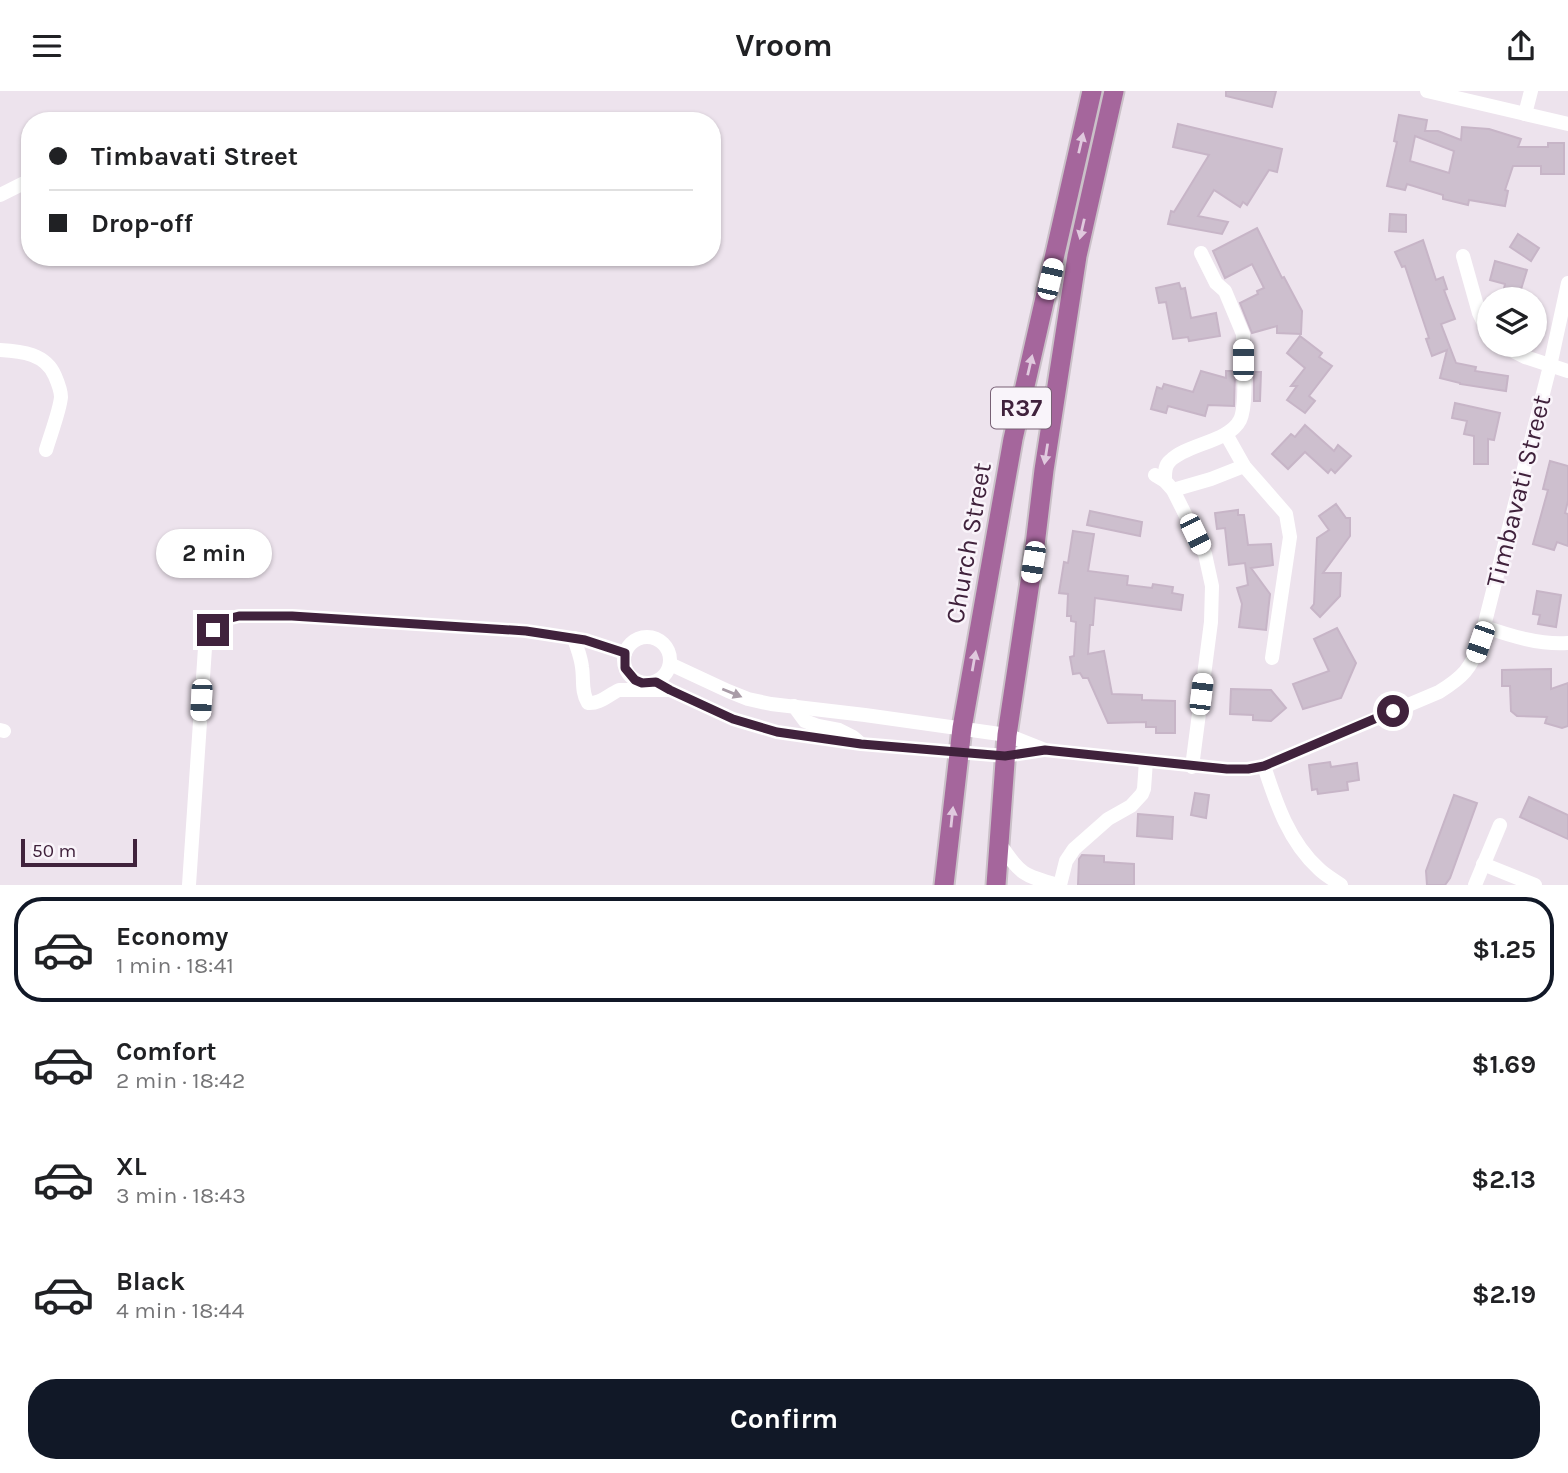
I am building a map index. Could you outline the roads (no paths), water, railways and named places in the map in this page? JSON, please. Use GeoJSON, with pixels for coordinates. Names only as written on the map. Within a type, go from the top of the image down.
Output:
{"type":"FeatureCollection","features":[{"type":"Feature","properties":{"kind":"main road","name":"Church Street"},"geometry":{"type":"LineString","coordinates":[[944,885],[962,728],[1013,439],[1093,91]]}},
{"type":"Feature","properties":{"kind":"main road","name":"R37"},"geometry":{"type":"LineString","coordinates":[[996,885],[1007,735],[1044,470],[1077,255],[1114,91]]}},
{"type":"Feature","properties":{"kind":"street"},"geometry":{"type":"LineString","coordinates":[[1427,91],[1453,94],[1568,124]]}},
{"type":"Feature","properties":{"kind":"street"},"geometry":{"type":"LineString","coordinates":[[1525,114],[1531,91]]}},
{"type":"Feature","properties":{"kind":"street"},"geometry":{"type":"LineString","coordinates":[[0,195],[21,184]]}},
{"type":"Feature","properties":{"kind":"street"},"geometry":{"type":"LineString","coordinates":[[1192,767],[1211,622],[1212,586],[1205,554],[1165,482],[1166,468],[1170,461],[1188,450],[1226,434],[1239,421],[1244,398],[1243,334],[1224,291],[1216,283],[1201,253]]}},
{"type":"Feature","properties":{"kind":"street"},"geometry":{"type":"LineString","coordinates":[[1463,256],[1477,306]]}},
{"type":"Feature","properties":{"kind":"street","name":"Timbavati Street"},"geometry":{"type":"LineString","coordinates":[[656,682],[733,719],[756,727],[813,738],[1005,756],[1045,750],[1227,769],[1264,766],[1439,692],[1467,670],[1474,659],[1485,627],[1568,283]]}},
{"type":"Feature","properties":{"kind":"street"},"geometry":{"type":"LineString","coordinates":[[0,349],[40,357],[52,369],[61,398],[46,450]]}},
{"type":"Feature","properties":{"kind":"street"},"geometry":{"type":"LineString","coordinates":[[1524,357],[1568,371]]}},
{"type":"Feature","properties":{"kind":"street"},"geometry":{"type":"LineString","coordinates":[[1226,434],[1244,466],[1286,514],[1290,537],[1272,658]]}},
{"type":"Feature","properties":{"kind":"street"},"geometry":{"type":"LineString","coordinates":[[1165,482],[1211,479],[1244,466]]}},
{"type":"Feature","properties":{"kind":"street"},"geometry":{"type":"LineString","coordinates":[[189,885],[205,647],[207,638],[227,619],[239,616],[292,616],[526,631],[574,638],[625,653]]}},
{"type":"Feature","properties":{"kind":"street"},"geometry":{"type":"LineString","coordinates":[[1485,627],[1542,642],[1568,643]]}},
{"type":"Feature","properties":{"kind":"street"},"geometry":{"type":"LineString","coordinates":[[649,637],[663,643],[668,649],[670,664],[663,677],[656,682],[642,683],[635,680],[625,668],[625,653],[634,641],[649,637]]}},
{"type":"Feature","properties":{"kind":"street"},"geometry":{"type":"LineString","coordinates":[[574,638],[588,703],[598,703],[619,690],[670,690]]}},
{"type":"Feature","properties":{"kind":"street","name":"Timbavati Street"},"geometry":{"type":"LineString","coordinates":[[670,664],[748,699],[1007,735],[1045,750]]}},
{"type":"Feature","properties":{"kind":"street"},"geometry":{"type":"LineString","coordinates":[[794,706],[805,721],[839,730],[861,744]]}},
{"type":"Feature","properties":{"kind":"street"},"geometry":{"type":"LineString","coordinates":[[999,843],[1017,869],[1024,874],[1059,885],[1066,862],[1074,849],[1108,819],[1131,806],[1142,794],[1146,761]]}},
{"type":"Feature","properties":{"kind":"street"},"geometry":{"type":"LineString","coordinates":[[1264,766],[1290,833],[1302,852],[1320,870],[1342,885]]}},
{"type":"Feature","properties":{"kind":"street"},"geometry":{"type":"LineString","coordinates":[[1475,885],[1500,825]]}},
{"type":"Feature","properties":{"kind":"street"},"geometry":{"type":"LineString","coordinates":[[1483,864],[1535,885]]}}]}
